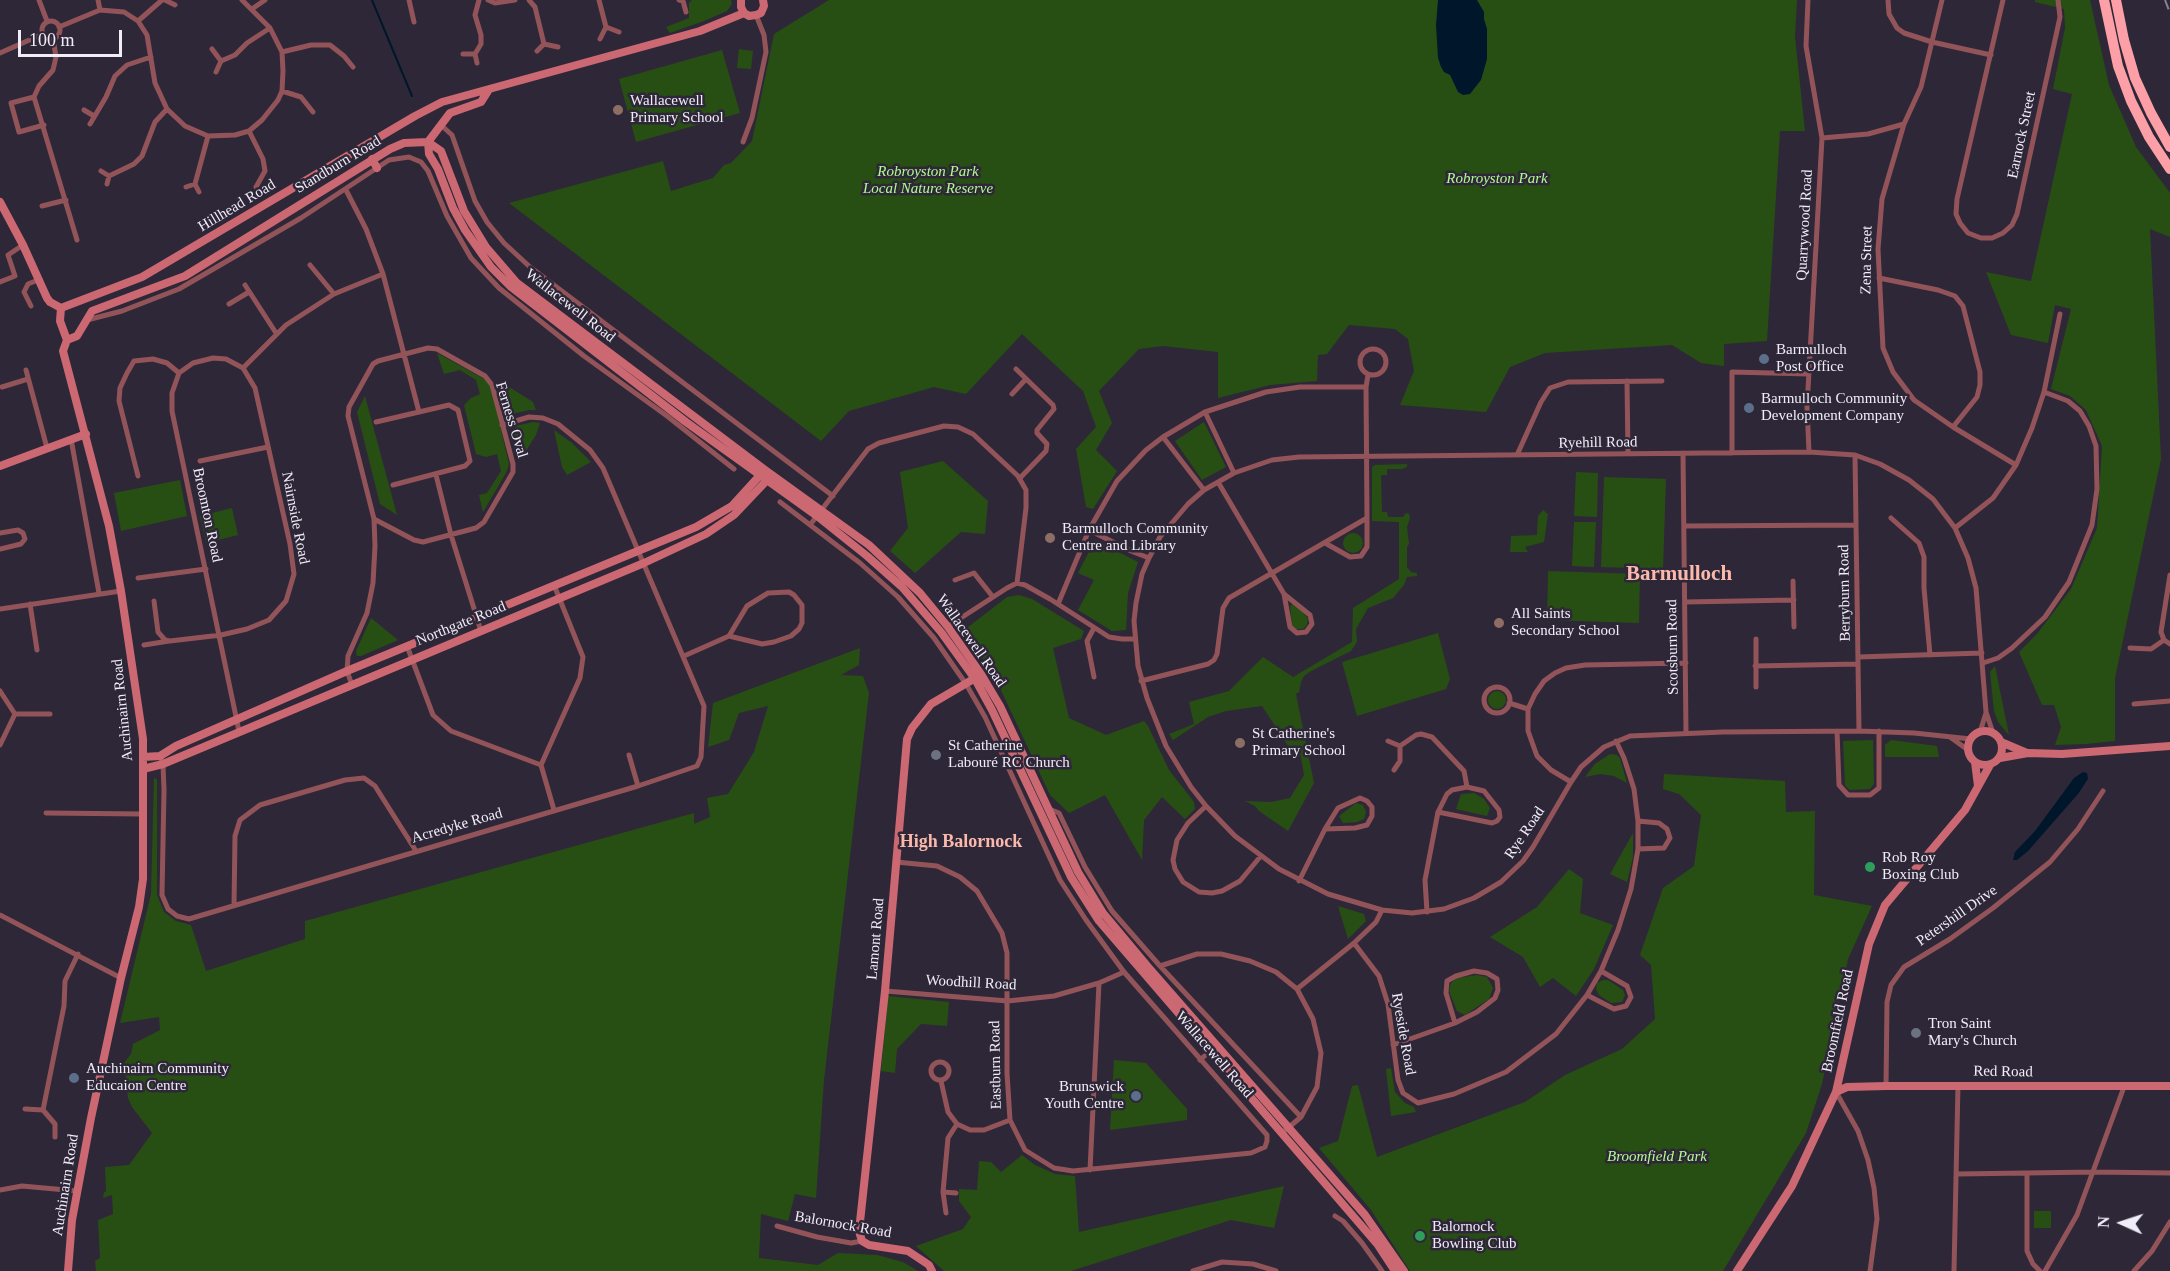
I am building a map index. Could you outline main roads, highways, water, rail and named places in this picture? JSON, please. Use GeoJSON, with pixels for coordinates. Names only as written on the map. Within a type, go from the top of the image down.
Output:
{"type":"FeatureCollection","features":[{"type":"Feature","properties":{"kind":"highway"},"geometry":{"type":"LineString","coordinates":[[2104,0],[2118,66],[2130,101],[2149,137],[2170,169]]}},
{"type":"Feature","properties":{"kind":"highway"},"geometry":{"type":"LineString","coordinates":[[2116,0],[2135,78],[2170,147]]}},
{"type":"Feature","properties":{"kind":"water"},"geometry":{"type":"Polygon","coordinates":[[[1438,0],[1477,0],[1484,12],[1487,29],[1487,59],[1481,80],[1470,94],[1463,95],[1458,92],[1450,75],[1441,67],[1438,58],[1436,25],[1438,0]]]}},
{"type":"Feature","properties":{"kind":"water"},"geometry":{"type":"Polygon","coordinates":[[[2083,772],[2087,773],[2088,779],[2078,794],[2028,851],[2017,860],[2013,860],[2015,852],[2035,831],[2074,778],[2083,772]]]}},
{"type":"Feature","properties":{"kind":"waterway"},"geometry":{"type":"LineString","coordinates":[[372,0],[412,96]]}},
{"type":"Feature","properties":{"kind":"railway"},"geometry":{"type":"LineString","coordinates":[[2165,0],[2170,13]]}},
{"type":"Feature","properties":{"kind":"place","name":"Wallacewell Primary School"},"geometry":{"type":"Point","coordinates":[618,110]}},
{"type":"Feature","properties":{"kind":"place","name":"Barmulloch Post Office"},"geometry":{"type":"Point","coordinates":[1764,359]}},
{"type":"Feature","properties":{"kind":"place","name":"Barmulloch Community Development Company"},"geometry":{"type":"Point","coordinates":[1749,408]}},
{"type":"Feature","properties":{"kind":"place","name":"Barmulloch Community Centre and Library"},"geometry":{"type":"Point","coordinates":[1050,538]}},
{"type":"Feature","properties":{"kind":"place","name":"All Saints Secondary School"},"geometry":{"type":"Point","coordinates":[1499,623]}},
{"type":"Feature","properties":{"kind":"place","name":"St Catherine's Primary School"},"geometry":{"type":"Point","coordinates":[1240,743]}},
{"type":"Feature","properties":{"kind":"place","name":"St Catherine Labouré RC Church"},"geometry":{"type":"Point","coordinates":[936,755]}},
{"type":"Feature","properties":{"kind":"place","name":"Rob Roy Boxing Club"},"geometry":{"type":"Point","coordinates":[1870,867]}},
{"type":"Feature","properties":{"kind":"place","name":"Tron Saint Mary's Church"},"geometry":{"type":"Point","coordinates":[1916,1033]}},
{"type":"Feature","properties":{"kind":"place","name":"Auchinairn Community Educaion Centre"},"geometry":{"type":"Point","coordinates":[74,1078]}},
{"type":"Feature","properties":{"kind":"place","name":"Brunswick Youth Centre"},"geometry":{"type":"Point","coordinates":[1136,1096]}},
{"type":"Feature","properties":{"kind":"place","name":"Balornock Bowling Club"},"geometry":{"type":"Point","coordinates":[1420,1236]}},
{"type":"Feature","properties":{"kind":"district","name":"Barmulloch"},"geometry":{"type":"Point","coordinates":[1679,575]}},
{"type":"Feature","properties":{"kind":"district","name":"High Balornock"},"geometry":{"type":"Point","coordinates":[961,842]}},
{"type":"Feature","properties":{"kind":"park label","name":"Robroyston Park"},"geometry":{"type":"Point","coordinates":[1497,179]}},
{"type":"Feature","properties":{"kind":"park label","name":"Robroyston Park Local Nature Reserve"},"geometry":{"type":"Point","coordinates":[928,180]}},
{"type":"Feature","properties":{"kind":"park label","name":"Broomfield Park"},"geometry":{"type":"Point","coordinates":[1657,1157]}}]}
